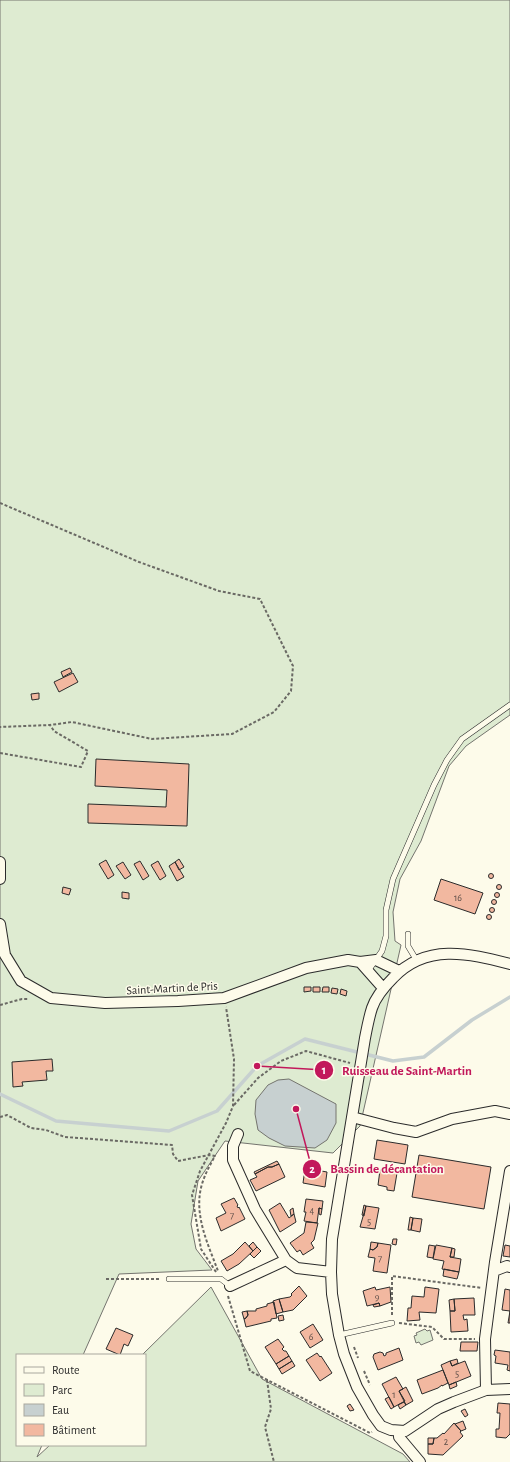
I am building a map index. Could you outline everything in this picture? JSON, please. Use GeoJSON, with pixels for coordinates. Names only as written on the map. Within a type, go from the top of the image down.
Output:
{"type":"FeatureCollection","features":[{"type":"Feature","properties":{"kind":"street"},"geometry":{"type":"LineString","coordinates":[[0,862],[0,880]]}},
{"type":"Feature","properties":{"kind":"street","name":"Saint-Martin de Pris"},"geometry":{"type":"LineString","coordinates":[[0,924],[5,955],[21,981],[50,998],[105,1003],[224,998],[306,968],[348,960],[360,962],[376,960]]}},
{"type":"Feature","properties":{"kind":"street"},"geometry":{"type":"LineString","coordinates":[[510,964],[482,957],[440,954],[418,961],[399,971],[383,988],[372,1007],[365,1038],[332,1239],[331,1272],[334,1312],[344,1354],[357,1387],[381,1426],[399,1432],[410,1428],[438,1409],[449,1404],[486,1390],[510,1389]]}},
{"type":"Feature","properties":{"kind":"street"},"geometry":{"type":"LineString","coordinates":[[376,960],[399,971]]}},
{"type":"Feature","properties":{"kind":"street"},"geometry":{"type":"LineString","coordinates":[[360,962],[383,988]]}},
{"type":"Feature","properties":{"kind":"street"},"geometry":{"type":"LineString","coordinates":[[352,1117],[416,1132],[452,1119],[496,1111],[510,1114]]}},
{"type":"Feature","properties":{"kind":"street"},"geometry":{"type":"LineString","coordinates":[[238,1134],[233,1146],[232,1160],[255,1209],[286,1260],[297,1268],[331,1272]]}},
{"type":"Feature","properties":{"kind":"street"},"geometry":{"type":"LineString","coordinates":[[486,1390],[485,1339],[495,1262],[510,1171]]}},
{"type":"Feature","properties":{"kind":"street"},"geometry":{"type":"LineString","coordinates":[[230,1286],[286,1260]]}},
{"type":"Feature","properties":{"kind":"street"},"geometry":{"type":"LineString","coordinates":[[494,1270],[506,1266],[510,1267]]}},
{"type":"Feature","properties":{"kind":"street"},"geometry":{"type":"LineString","coordinates":[[399,1432],[399,1437],[420,1462]]}},
{"type":"Feature","properties":{"kind":"lane"},"geometry":{"type":"LineString","coordinates":[[368,971],[382,951],[386,936],[386,910],[393,879],[434,785],[447,760],[462,739],[510,705]]}},
{"type":"Feature","properties":{"kind":"lane"},"geometry":{"type":"LineString","coordinates":[[408,934],[408,946],[418,961]]}},
{"type":"Feature","properties":{"kind":"lane"},"geometry":{"type":"LineString","coordinates":[[169,1279],[221,1280],[230,1286]]}},
{"type":"Feature","properties":{"kind":"lane"},"geometry":{"type":"LineString","coordinates":[[339,1335],[392,1323]]}},
{"type":"Feature","properties":{"kind":"path"},"geometry":{"type":"LineString","coordinates":[[0,503],[146,565],[218,591],[260,599],[293,666],[291,691],[274,712],[232,734],[152,739],[72,722],[50,725],[0,727]]}},
{"type":"Feature","properties":{"kind":"path"},"geometry":{"type":"LineString","coordinates":[[0,753],[81,767],[88,751],[54,730],[50,725]]}},
{"type":"Feature","properties":{"kind":"path"},"geometry":{"type":"LineString","coordinates":[[224,998],[234,1059],[233,1106]]}},
{"type":"Feature","properties":{"kind":"path"},"geometry":{"type":"LineString","coordinates":[[0,1005],[22,999],[29,999]]}},
{"type":"Feature","properties":{"kind":"path"},"geometry":{"type":"LineString","coordinates":[[221,1280],[200,1249],[192,1195],[200,1171],[226,1123],[233,1106],[258,1078],[281,1061],[306,1052],[338,1059],[360,1066]]}},
{"type":"Feature","properties":{"kind":"path"},"geometry":{"type":"LineString","coordinates":[[0,1117],[7,1115],[31,1128],[46,1130],[65,1137],[172,1145],[173,1154],[178,1161],[209,1155],[215,1156],[202,1185],[199,1207],[208,1246],[221,1280]]}},
{"type":"Feature","properties":{"kind":"path"},"geometry":{"type":"LineString","coordinates":[[485,1339],[444,1339],[432,1327],[392,1323],[392,1276],[491,1289]]}},
{"type":"Feature","properties":{"kind":"path"},"geometry":{"type":"LineString","coordinates":[[106,1279],[169,1279]]}},
{"type":"Feature","properties":{"kind":"path"},"geometry":{"type":"LineString","coordinates":[[230,1286],[228,1295],[250,1371],[370,1433],[381,1426]]}},
{"type":"Feature","properties":{"kind":"path"},"geometry":{"type":"LineString","coordinates":[[350,1333],[360,1364]]}},
{"type":"Feature","properties":{"kind":"path"},"geometry":{"type":"LineString","coordinates":[[363,1370],[371,1388]]}},
{"type":"Feature","properties":{"kind":"path"},"geometry":{"type":"LineString","coordinates":[[267,1380],[271,1409],[265,1427],[274,1462]]}},
{"type":"Feature","properties":{"kind":"green space"},"geometry":{"type":"Polygon","coordinates":[[[0,0],[510,0],[510,715],[466,746],[449,766],[421,841],[400,879],[393,912],[395,941],[401,945],[360,1126],[333,1153],[225,1141],[198,1181],[191,1224],[196,1249],[212,1270],[119,1274],[83,1354],[16,1354],[16,1446],[42,1446],[37,1457],[49,1446],[146,1446],[146,1354],[143,1354],[211,1287],[262,1379],[403,1454],[410,1462],[0,1462],[0,0]]]}},
{"type":"Feature","properties":{"kind":"green space"},"geometry":{"type":"Polygon","coordinates":[[[425,1329],[427,1331],[430,1330],[433,1340],[421,1345],[419,1342],[416,1343],[414,1336],[417,1335],[416,1333],[425,1329]]]}},
{"type":"Feature","properties":{"kind":"water"},"geometry":{"type":"Polygon","coordinates":[[[289,1079],[336,1104],[336,1123],[327,1140],[315,1148],[285,1146],[269,1138],[258,1130],[255,1114],[256,1100],[268,1085],[278,1080],[289,1079]]]}},
{"type":"Feature","properties":{"kind":"building"},"geometry":{"type":"Polygon","coordinates":[[[70,668],[72,672],[63,677],[61,672],[70,668]]]}},
{"type":"Feature","properties":{"kind":"building"},"geometry":{"type":"Polygon","coordinates":[[[73,673],[78,682],[59,692],[54,682],[73,673]]]}},
{"type":"Feature","properties":{"kind":"building"},"geometry":{"type":"Polygon","coordinates":[[[39,693],[39,699],[32,700],[31,694],[39,693]]]}},
{"type":"Feature","properties":{"kind":"building"},"geometry":{"type":"Polygon","coordinates":[[[96,759],[189,764],[187,826],[88,823],[88,804],[166,807],[167,790],[95,786],[96,759]]]}},
{"type":"Feature","properties":{"kind":"building"},"geometry":{"type":"Polygon","coordinates":[[[179,859],[184,867],[179,870],[175,862],[179,859]]]}},
{"type":"Feature","properties":{"kind":"building"},"geometry":{"type":"Polygon","coordinates":[[[106,860],[114,875],[108,879],[99,864],[106,860]]]}},
{"type":"Feature","properties":{"kind":"building"},"geometry":{"type":"Polygon","coordinates":[[[140,861],[149,876],[143,880],[134,864],[140,861]]]}},
{"type":"Feature","properties":{"kind":"building"},"geometry":{"type":"Polygon","coordinates":[[[158,861],[166,876],[160,880],[151,865],[158,861]]]}},
{"type":"Feature","properties":{"kind":"building"},"geometry":{"type":"Polygon","coordinates":[[[123,862],[131,875],[125,879],[116,866],[123,862]]]}},
{"type":"Feature","properties":{"kind":"building"},"geometry":{"type":"Polygon","coordinates":[[[175,862],[184,877],[177,881],[169,866],[175,862]]]}},
{"type":"Feature","properties":{"kind":"building"},"geometry":{"type":"Polygon","coordinates":[[[491,873],[494,876],[491,879],[488,876],[491,873]]]}},
{"type":"Feature","properties":{"kind":"building"},"geometry":{"type":"Polygon","coordinates":[[[441,879],[483,893],[475,914],[434,900],[441,879]]]}},
{"type":"Feature","properties":{"kind":"building"},"geometry":{"type":"Polygon","coordinates":[[[499,884],[502,887],[499,890],[496,887],[499,884]]]}},
{"type":"Feature","properties":{"kind":"building"},"geometry":{"type":"Polygon","coordinates":[[[63,887],[71,889],[69,895],[62,893],[63,887]]]}},
{"type":"Feature","properties":{"kind":"building"},"geometry":{"type":"Polygon","coordinates":[[[122,892],[129,893],[129,899],[122,898],[122,892]]]}},
{"type":"Feature","properties":{"kind":"building"},"geometry":{"type":"Polygon","coordinates":[[[497,892],[500,895],[497,898],[494,895],[497,892]]]}},
{"type":"Feature","properties":{"kind":"building"},"geometry":{"type":"Polygon","coordinates":[[[494,899],[497,902],[494,905],[491,902],[494,899]]]}},
{"type":"Feature","properties":{"kind":"building"},"geometry":{"type":"Polygon","coordinates":[[[492,907],[495,910],[492,913],[489,910],[492,907]]]}},
{"type":"Feature","properties":{"kind":"building"},"geometry":{"type":"Polygon","coordinates":[[[489,914],[492,917],[489,920],[486,917],[489,914]]]}},
{"type":"Feature","properties":{"kind":"building"},"geometry":{"type":"Polygon","coordinates":[[[304,987],[311,987],[311,991],[304,992],[304,987]]]}},
{"type":"Feature","properties":{"kind":"building"},"geometry":{"type":"Polygon","coordinates":[[[313,987],[320,987],[320,992],[313,992],[313,987]]]}},
{"type":"Feature","properties":{"kind":"building"},"geometry":{"type":"Polygon","coordinates":[[[323,987],[329,987],[329,992],[322,992],[323,987]]]}},
{"type":"Feature","properties":{"kind":"building"},"geometry":{"type":"Polygon","coordinates":[[[332,988],[338,989],[337,994],[331,993],[332,988]]]}},
{"type":"Feature","properties":{"kind":"building"},"geometry":{"type":"Polygon","coordinates":[[[341,989],[347,991],[346,996],[340,994],[341,989]]]}},
{"type":"Feature","properties":{"kind":"building"},"geometry":{"type":"Polygon","coordinates":[[[52,1059],[53,1071],[46,1071],[47,1080],[22,1082],[23,1086],[13,1087],[12,1062],[52,1059]]]}},
{"type":"Feature","properties":{"kind":"building"},"geometry":{"type":"Polygon","coordinates":[[[377,1140],[408,1145],[405,1164],[374,1159],[377,1140]]]}},
{"type":"Feature","properties":{"kind":"building"},"geometry":{"type":"Polygon","coordinates":[[[419,1155],[491,1167],[484,1209],[412,1197],[419,1155]]]}},
{"type":"Feature","properties":{"kind":"building"},"geometry":{"type":"Polygon","coordinates":[[[277,1161],[279,1164],[268,1167],[255,1174],[254,1172],[277,1161]]]}},
{"type":"Feature","properties":{"kind":"building"},"geometry":{"type":"Polygon","coordinates":[[[279,1164],[285,1177],[256,1191],[250,1180],[257,1177],[255,1174],[268,1167],[279,1164]]]}},
{"type":"Feature","properties":{"kind":"building"},"geometry":{"type":"Polygon","coordinates":[[[305,1169],[313,1170],[312,1172],[315,1172],[316,1170],[327,1172],[325,1187],[303,1183],[305,1169]]]}},
{"type":"Feature","properties":{"kind":"building"},"geometry":{"type":"Polygon","coordinates":[[[380,1170],[397,1173],[394,1191],[387,1190],[387,1187],[378,1185],[380,1170]]]}},
{"type":"Feature","properties":{"kind":"building"},"geometry":{"type":"Polygon","coordinates":[[[234,1198],[245,1219],[221,1231],[216,1218],[226,1213],[221,1204],[234,1198]]]}},
{"type":"Feature","properties":{"kind":"building"},"geometry":{"type":"Polygon","coordinates":[[[306,1199],[323,1201],[322,1209],[319,1208],[317,1223],[304,1221],[306,1199]]]}},
{"type":"Feature","properties":{"kind":"building"},"geometry":{"type":"Polygon","coordinates":[[[280,1203],[289,1218],[294,1214],[296,1222],[280,1232],[269,1210],[280,1203]]]}},
{"type":"Feature","properties":{"kind":"building"},"geometry":{"type":"Polygon","coordinates":[[[364,1205],[366,1206],[364,1216],[362,1215],[364,1205]]]}},
{"type":"Feature","properties":{"kind":"building"},"geometry":{"type":"Polygon","coordinates":[[[366,1206],[379,1208],[375,1229],[360,1227],[366,1206]]]}},
{"type":"Feature","properties":{"kind":"building"},"geometry":{"type":"Polygon","coordinates":[[[293,1208],[294,1214],[291,1216],[290,1210],[293,1208]]]}},
{"type":"Feature","properties":{"kind":"building"},"geometry":{"type":"Polygon","coordinates":[[[319,1208],[322,1209],[321,1215],[319,1214],[319,1208]]]}},
{"type":"Feature","properties":{"kind":"building"},"geometry":{"type":"Polygon","coordinates":[[[410,1217],[413,1218],[411,1230],[408,1230],[410,1217]]]}},
{"type":"Feature","properties":{"kind":"building"},"geometry":{"type":"Polygon","coordinates":[[[413,1218],[422,1219],[420,1232],[411,1230],[413,1218]]]}},
{"type":"Feature","properties":{"kind":"building"},"geometry":{"type":"Polygon","coordinates":[[[306,1222],[318,1223],[314,1240],[311,1243],[314,1248],[303,1255],[300,1250],[297,1252],[290,1243],[304,1233],[306,1222]]]}},
{"type":"Feature","properties":{"kind":"building"},"geometry":{"type":"Polygon","coordinates":[[[393,1239],[397,1239],[396,1245],[392,1244],[393,1239]]]}},
{"type":"Feature","properties":{"kind":"building"},"geometry":{"type":"Polygon","coordinates":[[[245,1242],[253,1251],[239,1264],[227,1271],[221,1261],[233,1254],[245,1242]]]}},
{"type":"Feature","properties":{"kind":"building"},"geometry":{"type":"Polygon","coordinates":[[[253,1242],[257,1247],[253,1251],[249,1246],[253,1242]]]}},
{"type":"Feature","properties":{"kind":"building"},"geometry":{"type":"Polygon","coordinates":[[[371,1242],[378,1243],[377,1247],[373,1250],[370,1249],[371,1242]]]}},
{"type":"Feature","properties":{"kind":"building"},"geometry":{"type":"Polygon","coordinates":[[[378,1243],[391,1245],[387,1273],[373,1271],[375,1258],[368,1257],[370,1249],[373,1250],[377,1247],[378,1243]]]}},
{"type":"Feature","properties":{"kind":"building"},"geometry":{"type":"Polygon","coordinates":[[[429,1245],[435,1246],[433,1258],[427,1257],[429,1245]]]}},
{"type":"Feature","properties":{"kind":"building"},"geometry":{"type":"Polygon","coordinates":[[[436,1245],[452,1248],[450,1257],[461,1259],[459,1272],[442,1269],[444,1261],[433,1259],[436,1245]]]}},
{"type":"Feature","properties":{"kind":"building"},"geometry":{"type":"Polygon","coordinates":[[[505,1245],[510,1246],[510,1257],[503,1256],[505,1245]]]}},
{"type":"Feature","properties":{"kind":"building"},"geometry":{"type":"Polygon","coordinates":[[[257,1247],[261,1251],[254,1258],[250,1254],[257,1247]]]}},
{"type":"Feature","properties":{"kind":"building"},"geometry":{"type":"Polygon","coordinates":[[[452,1248],[455,1249],[454,1257],[450,1257],[452,1248]]]}},
{"type":"Feature","properties":{"kind":"building"},"geometry":{"type":"Polygon","coordinates":[[[444,1269],[459,1272],[457,1279],[443,1276],[444,1269]]]}},
{"type":"Feature","properties":{"kind":"building"},"geometry":{"type":"Polygon","coordinates":[[[299,1286],[307,1296],[293,1310],[283,1312],[279,1299],[290,1297],[299,1286]]]}},
{"type":"Feature","properties":{"kind":"building"},"geometry":{"type":"Polygon","coordinates":[[[375,1287],[376,1290],[390,1287],[391,1302],[380,1306],[379,1303],[367,1306],[363,1291],[375,1287]]]}},
{"type":"Feature","properties":{"kind":"building"},"geometry":{"type":"Polygon","coordinates":[[[425,1287],[439,1289],[436,1313],[419,1312],[420,1320],[407,1321],[408,1308],[411,1308],[412,1296],[424,1297],[425,1287]]]}},
{"type":"Feature","properties":{"kind":"building"},"geometry":{"type":"Polygon","coordinates":[[[505,1289],[510,1290],[510,1311],[502,1310],[505,1289]]]}},
{"type":"Feature","properties":{"kind":"building"},"geometry":{"type":"Polygon","coordinates":[[[474,1298],[475,1315],[463,1315],[464,1320],[467,1319],[468,1331],[451,1332],[450,1311],[455,1311],[454,1299],[474,1298]]]}},
{"type":"Feature","properties":{"kind":"building"},"geometry":{"type":"Polygon","coordinates":[[[279,1299],[283,1312],[276,1314],[273,1301],[279,1299]]]}},
{"type":"Feature","properties":{"kind":"building"},"geometry":{"type":"Polygon","coordinates":[[[454,1299],[455,1311],[450,1311],[449,1300],[454,1299]]]}},
{"type":"Feature","properties":{"kind":"building"},"geometry":{"type":"Polygon","coordinates":[[[274,1302],[277,1318],[271,1319],[271,1321],[246,1327],[244,1319],[248,1315],[247,1311],[256,1311],[256,1309],[274,1302]]]}},
{"type":"Feature","properties":{"kind":"building"},"geometry":{"type":"Polygon","coordinates":[[[379,1303],[380,1306],[374,1307],[373,1305],[379,1303]]]}},
{"type":"Feature","properties":{"kind":"building"},"geometry":{"type":"Polygon","coordinates":[[[247,1311],[248,1315],[244,1319],[242,1312],[247,1311]]]}},
{"type":"Feature","properties":{"kind":"building"},"geometry":{"type":"Polygon","coordinates":[[[510,1311],[510,1323],[508,1323],[510,1311]]]}},
{"type":"Feature","properties":{"kind":"building"},"geometry":{"type":"Polygon","coordinates":[[[283,1315],[284,1320],[279,1321],[278,1316],[283,1315]]]}},
{"type":"Feature","properties":{"kind":"building"},"geometry":{"type":"Polygon","coordinates":[[[313,1324],[323,1340],[310,1348],[300,1332],[313,1324]]]}},
{"type":"Feature","properties":{"kind":"building"},"geometry":{"type":"Polygon","coordinates":[[[116,1328],[133,1335],[128,1346],[124,1344],[120,1354],[106,1349],[116,1328]]]}},
{"type":"Feature","properties":{"kind":"building"},"geometry":{"type":"Polygon","coordinates":[[[278,1339],[284,1347],[282,1349],[286,1351],[289,1356],[276,1364],[265,1347],[278,1339]]]}},
{"type":"Feature","properties":{"kind":"building"},"geometry":{"type":"Polygon","coordinates":[[[461,1342],[478,1342],[477,1351],[460,1351],[461,1342]]]}},
{"type":"Feature","properties":{"kind":"building"},"geometry":{"type":"Polygon","coordinates":[[[399,1348],[403,1360],[378,1370],[373,1357],[374,1354],[380,1352],[383,1353],[384,1356],[386,1353],[399,1348]]]}},
{"type":"Feature","properties":{"kind":"building"},"geometry":{"type":"Polygon","coordinates":[[[495,1350],[510,1352],[510,1371],[507,1370],[508,1365],[495,1363],[495,1350]]]}},
{"type":"Feature","properties":{"kind":"building"},"geometry":{"type":"Polygon","coordinates":[[[317,1353],[320,1357],[321,1356],[332,1373],[320,1381],[306,1360],[317,1353]]]}},
{"type":"Feature","properties":{"kind":"building"},"geometry":{"type":"Polygon","coordinates":[[[289,1356],[292,1361],[279,1369],[276,1364],[289,1356]]]}},
{"type":"Feature","properties":{"kind":"building"},"geometry":{"type":"Polygon","coordinates":[[[457,1359],[458,1363],[452,1366],[450,1361],[457,1359]]]}},
{"type":"Feature","properties":{"kind":"building"},"geometry":{"type":"Polygon","coordinates":[[[292,1361],[295,1366],[282,1374],[279,1369],[292,1361]]]}},
{"type":"Feature","properties":{"kind":"building"},"geometry":{"type":"Polygon","coordinates":[[[450,1361],[452,1366],[465,1361],[471,1376],[449,1385],[441,1365],[450,1361]]]}},
{"type":"Feature","properties":{"kind":"building"},"geometry":{"type":"Polygon","coordinates":[[[443,1370],[448,1383],[422,1394],[417,1380],[443,1370]]]}},
{"type":"Feature","properties":{"kind":"building"},"geometry":{"type":"Polygon","coordinates":[[[396,1377],[403,1389],[399,1391],[405,1401],[394,1407],[382,1384],[396,1377]]]}},
{"type":"Feature","properties":{"kind":"building"},"geometry":{"type":"Polygon","coordinates":[[[456,1382],[457,1386],[450,1389],[449,1385],[456,1382]]]}},
{"type":"Feature","properties":{"kind":"building"},"geometry":{"type":"Polygon","coordinates":[[[406,1387],[413,1401],[406,1405],[399,1391],[406,1387]]]}},
{"type":"Feature","properties":{"kind":"building"},"geometry":{"type":"Polygon","coordinates":[[[389,1397],[394,1407],[391,1409],[385,1399],[389,1397]]]}},
{"type":"Feature","properties":{"kind":"building"},"geometry":{"type":"Polygon","coordinates":[[[404,1402],[406,1405],[400,1409],[398,1405],[404,1402]]]}},
{"type":"Feature","properties":{"kind":"building"},"geometry":{"type":"Polygon","coordinates":[[[498,1403],[510,1404],[510,1434],[506,1438],[496,1437],[496,1429],[499,1429],[500,1413],[497,1413],[498,1403]]]}},
{"type":"Feature","properties":{"kind":"building"},"geometry":{"type":"Polygon","coordinates":[[[350,1404],[354,1410],[350,1411],[347,1406],[350,1404]]]}},
{"type":"Feature","properties":{"kind":"building"},"geometry":{"type":"Polygon","coordinates":[[[465,1409],[468,1415],[465,1417],[461,1411],[465,1409]]]}},
{"type":"Feature","properties":{"kind":"building"},"geometry":{"type":"Polygon","coordinates":[[[463,1421],[466,1429],[461,1431],[455,1424],[463,1421]]]}},
{"type":"Feature","properties":{"kind":"building"},"geometry":{"type":"Polygon","coordinates":[[[454,1423],[461,1431],[460,1432],[463,1436],[443,1455],[428,1454],[428,1444],[433,1444],[434,1438],[437,1438],[443,1433],[444,1434],[454,1423]]]}},
{"type":"Feature","properties":{"kind":"building"},"geometry":{"type":"Polygon","coordinates":[[[428,1438],[434,1438],[433,1444],[428,1444],[428,1438]]]}},
{"type":"Feature","properties":{"kind":"waterway"},"geometry":{"type":"LineString","coordinates":[[0,1094],[56,1121],[169,1131],[217,1111],[257,1066],[305,1039],[393,1061],[424,1057],[472,1020],[510,997]]}},
{"type":"Feature","properties":{"kind":"place","name":"Ruisseau de Saint-Martin"},"geometry":{"type":"Point","coordinates":[257,1066]}},
{"type":"Feature","properties":{"kind":"place","name":"Bassin de décantation"},"geometry":{"type":"Point","coordinates":[296,1109]}}]}
